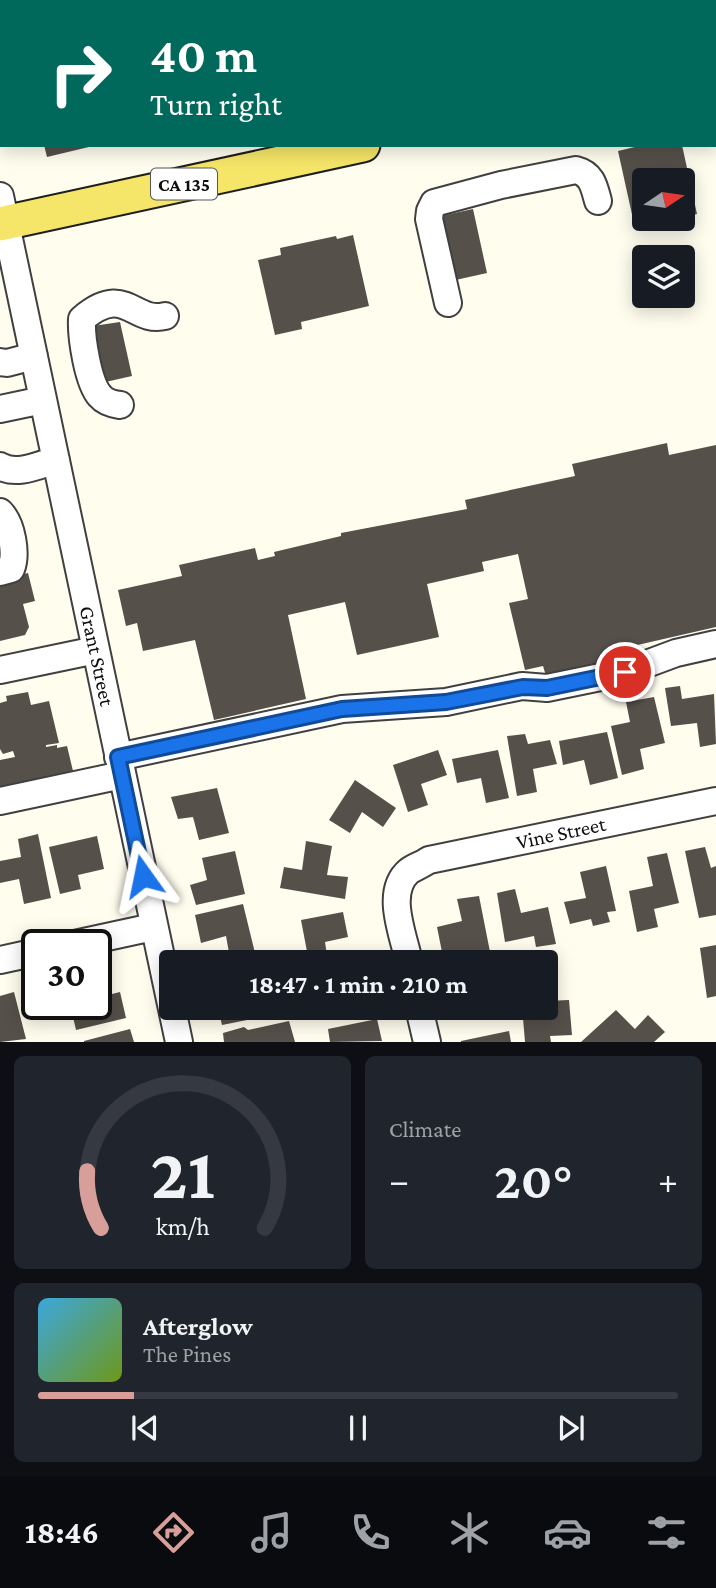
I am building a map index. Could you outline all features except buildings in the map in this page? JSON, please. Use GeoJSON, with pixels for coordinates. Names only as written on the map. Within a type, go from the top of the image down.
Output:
{"type":"FeatureCollection","features":[{"type":"Feature","properties":{"kind":"main road","name":"CA 135"},"geometry":{"type":"LineString","coordinates":[[2,214],[353,147]]}},
{"type":"Feature","properties":{"kind":"street"},"geometry":{"type":"LineString","coordinates":[[448,303],[429,219],[434,204],[501,185],[576,170],[591,178],[598,201]]}},
{"type":"Feature","properties":{"kind":"street","name":"Grant Street"},"geometry":{"type":"LineString","coordinates":[[2,214],[16,269],[179,1042]]}},
{"type":"Feature","properties":{"kind":"street"},"geometry":{"type":"LineString","coordinates":[[120,405],[105,401],[93,386],[81,331],[82,319],[91,311],[116,303],[127,305],[150,317],[165,317]]}},
{"type":"Feature","properties":{"kind":"street"},"geometry":{"type":"LineString","coordinates":[[0,362],[34,356]]}},
{"type":"Feature","properties":{"kind":"street"},"geometry":{"type":"LineString","coordinates":[[0,409],[43,400]]}},
{"type":"Feature","properties":{"kind":"street"},"geometry":{"type":"LineString","coordinates":[[0,466],[2,469],[18,471],[56,460]]}},
{"type":"Feature","properties":{"kind":"street"},"geometry":{"type":"LineString","coordinates":[[0,512],[6,518],[15,559],[11,569],[0,572]]}},
{"type":"Feature","properties":{"kind":"street"},"geometry":{"type":"LineString","coordinates":[[0,802],[120,766],[342,709],[446,702],[523,687],[547,688],[625,672],[676,653],[716,644]]}},
{"type":"Feature","properties":{"kind":"street"},"geometry":{"type":"LineString","coordinates":[[0,670],[96,650]]}},
{"type":"Feature","properties":{"kind":"street","name":"Vine Street"},"geometry":{"type":"LineString","coordinates":[[406,950],[396,901],[400,884],[408,872],[429,860],[716,801]]}},
{"type":"Feature","properties":{"kind":"street"},"geometry":{"type":"LineString","coordinates":[[112,936],[153,927]]}},
{"type":"Feature","properties":{"kind":"street"},"geometry":{"type":"LineString","coordinates":[[0,960],[21,955]]}},
{"type":"Feature","properties":{"kind":"street"},"geometry":{"type":"LineString","coordinates":[[422,1020],[427,1042]]}},
{"type":"Feature","properties":{"kind":"route"},"geometry":{"type":"LineString","coordinates":[[143,876],[118,757],[342,709],[446,702],[523,687],[547,688],[625,672]]}}]}
